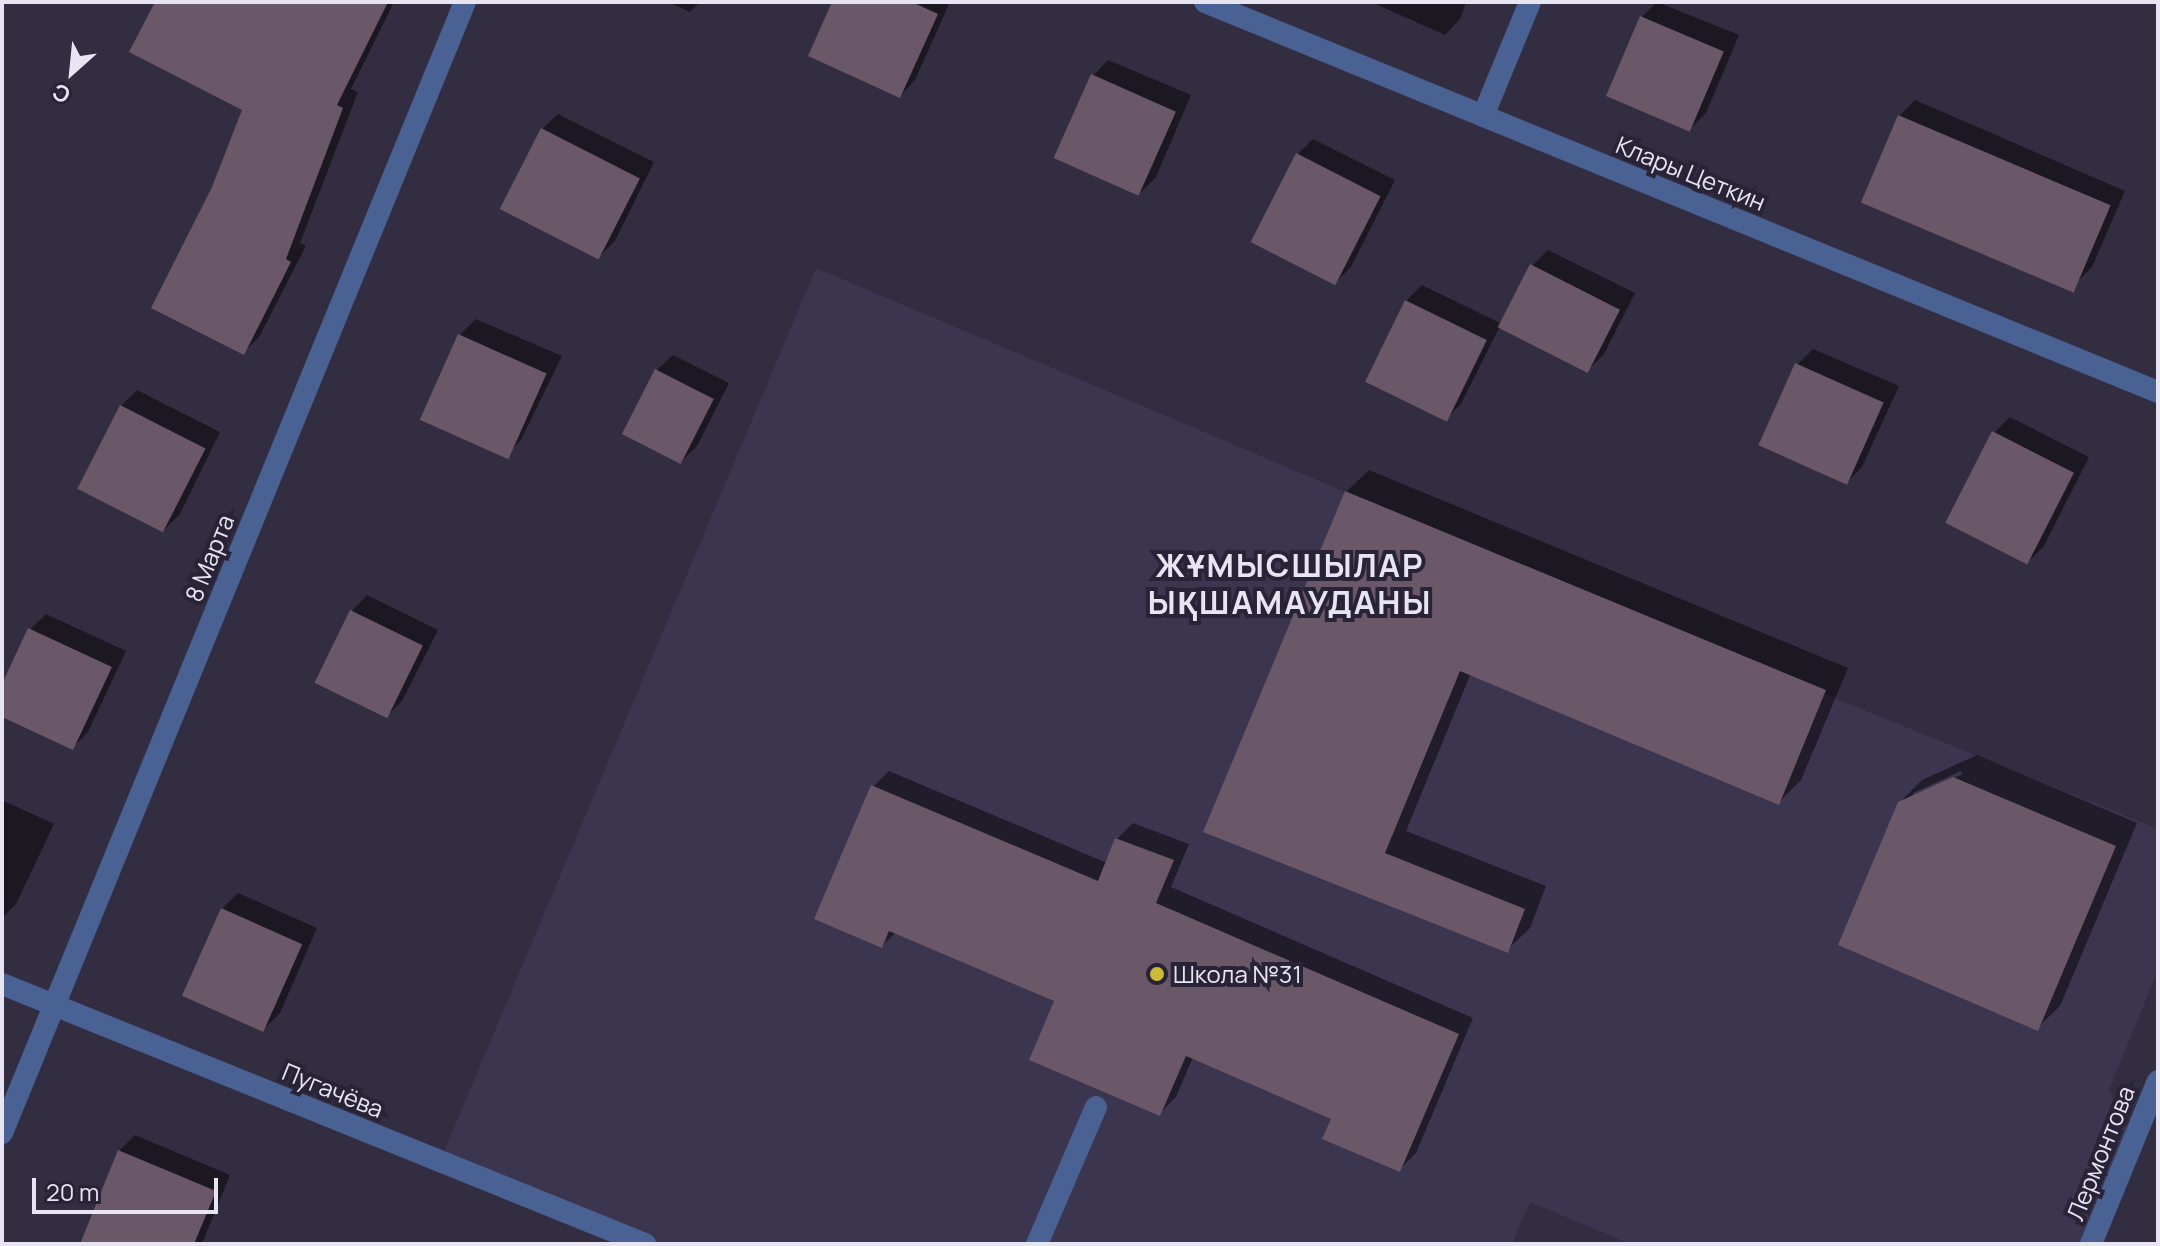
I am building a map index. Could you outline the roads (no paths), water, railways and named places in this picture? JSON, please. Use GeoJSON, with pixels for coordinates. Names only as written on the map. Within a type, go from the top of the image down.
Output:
{"type":"FeatureCollection","features":[{"type":"Feature","properties":{"kind":"street","name":"8 Марта"},"geometry":{"type":"LineString","coordinates":[[2,1133],[465,2]]}},
{"type":"Feature","properties":{"kind":"street","name":"Клары Цеткин"},"geometry":{"type":"LineString","coordinates":[[1205,2],[2158,392]]}},
{"type":"Feature","properties":{"kind":"street"},"geometry":{"type":"LineString","coordinates":[[1483,116],[1530,2]]}},
{"type":"Feature","properties":{"kind":"street","name":"Пугачёва"},"geometry":{"type":"LineString","coordinates":[[2,984],[645,1244]]}},
{"type":"Feature","properties":{"kind":"street","name":"Лермонтова"},"geometry":{"type":"LineString","coordinates":[[2091,1244],[2158,1081]]}},
{"type":"Feature","properties":{"kind":"street"},"geometry":{"type":"LineString","coordinates":[[1037,1244],[1096,1107]]}},
{"type":"Feature","properties":{"kind":"place","name":"Школа №31"},"geometry":{"type":"Point","coordinates":[1157,974]}},
{"type":"Feature","properties":{"kind":"district","name":"ЖҰМЫСШЫЛАР ЫҚШАМАУДАНЫ"},"geometry":{"type":"Point","coordinates":[1290,584]}}]}
